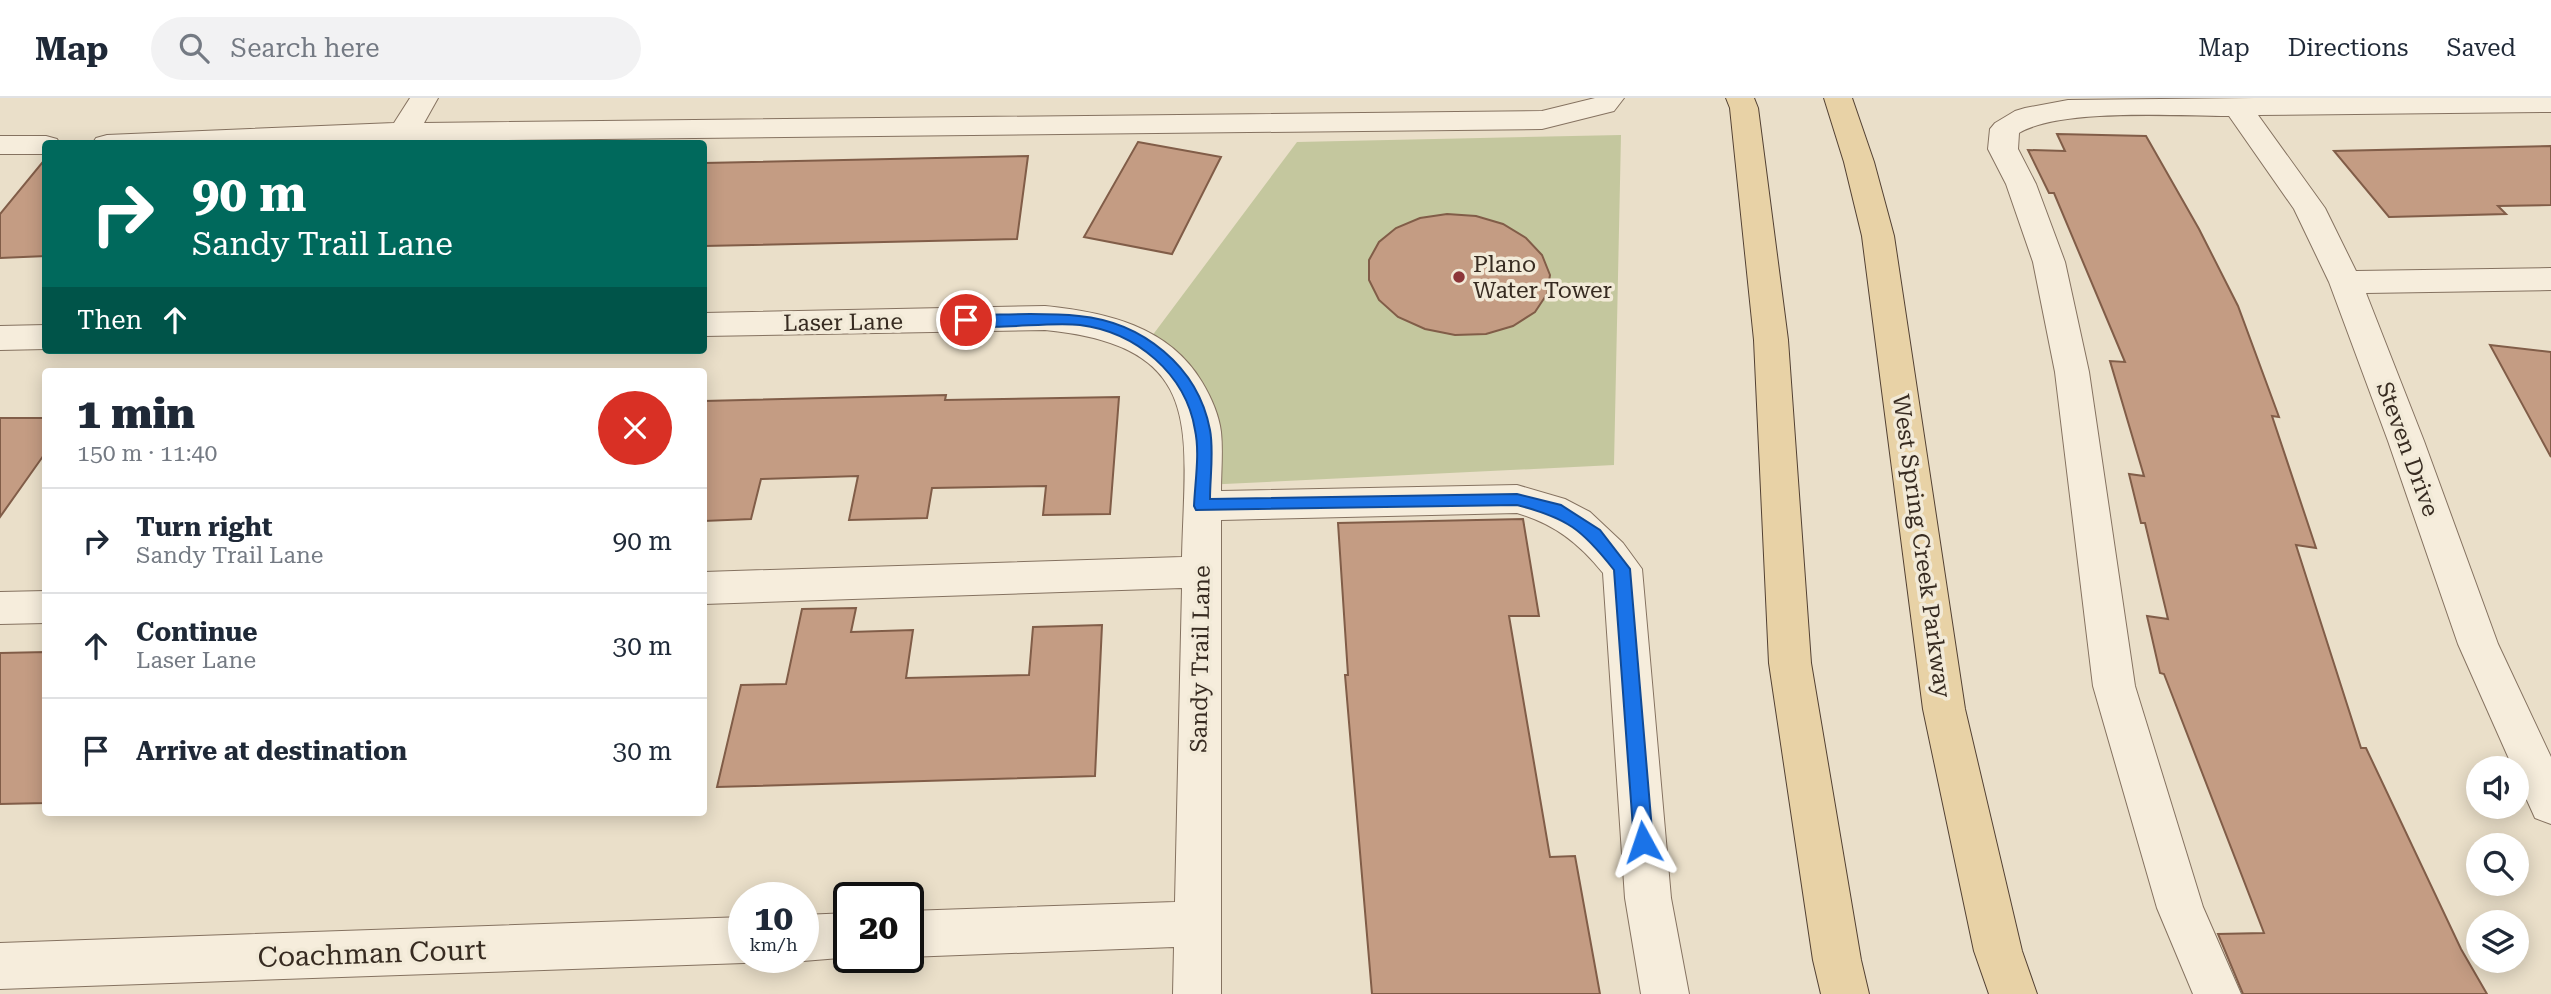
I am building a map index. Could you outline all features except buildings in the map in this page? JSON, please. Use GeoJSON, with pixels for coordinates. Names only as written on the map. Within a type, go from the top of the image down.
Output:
{"type":"FeatureCollection","features":[{"type":"Feature","properties":{"kind":"main road"},"geometry":{"type":"LineString","coordinates":[[1740,98],[1744,108],[1761,237],[1771,340],[1790,663],[1836,960],[1845,994]]}},
{"type":"Feature","properties":{"kind":"main road","name":"West Spring Creek Parkway"},"geometry":{"type":"LineString","coordinates":[[1838,98],[1859,162],[1878,236],[1944,709],[1998,951],[2012,994]]}},
{"type":"Feature","properties":{"kind":"street"},"geometry":{"type":"LineString","coordinates":[[400,138],[424,98]]}},
{"type":"Feature","properties":{"kind":"street"},"geometry":{"type":"LineString","coordinates":[[302,140],[1542,120],[1604,105],[1610,98]]}},
{"type":"Feature","properties":{"kind":"street"},"geometry":{"type":"LineString","coordinates":[[2217,994],[2180,908],[2115,686],[2072,372],[2049,262],[2021,184],[2003,149],[2006,129],[2025,117],[2068,109],[2551,103]]}},
{"type":"Feature","properties":{"kind":"street","name":"Steven Drive"},"geometry":{"type":"LineString","coordinates":[[2238,108],[2309,208],[2345,282],[2406,441],[2478,644],[2551,804]]}},
{"type":"Feature","properties":{"kind":"street"},"geometry":{"type":"LineString","coordinates":[[0,145],[42,145]]}},
{"type":"Feature","properties":{"kind":"street"},"geometry":{"type":"LineString","coordinates":[[2345,282],[2551,279]]}},
{"type":"Feature","properties":{"kind":"street","name":"Laser Lane"},"geometry":{"type":"LineString","coordinates":[[707,324],[1045,318],[1080,321],[1112,328],[1146,344]]}},
{"type":"Feature","properties":{"kind":"street"},"geometry":{"type":"LineString","coordinates":[[0,338],[42,337]]}},
{"type":"Feature","properties":{"kind":"street","name":"Sandy Trail Lane"},"geometry":{"type":"LineString","coordinates":[[1146,344],[1181,375],[1193,395],[1203,432],[1197,994]]}},
{"type":"Feature","properties":{"kind":"street"},"geometry":{"type":"LineString","coordinates":[[1202,506],[1517,499],[1556,509],[1595,534],[1622,569],[1648,898],[1665,994]]}},
{"type":"Feature","properties":{"kind":"street"},"geometry":{"type":"LineString","coordinates":[[707,588],[1201,572]]}},
{"type":"Feature","properties":{"kind":"street"},"geometry":{"type":"LineString","coordinates":[[0,608],[42,607]]}},
{"type":"Feature","properties":{"kind":"street"},"geometry":{"type":"LineString","coordinates":[[924,933],[1196,924]]}},
{"type":"Feature","properties":{"kind":"street","name":"Coachman Court"},"geometry":{"type":"LineString","coordinates":[[0,966],[728,941]]}},
{"type":"Feature","properties":{"kind":"green space"},"geometry":{"type":"Polygon","coordinates":[[[1621,135],[1614,465],[1203,485],[1203,432],[1146,344],[1297,142],[1621,135]]]}},
{"type":"Feature","properties":{"kind":"place","name":"Plano Water Tower"},"geometry":{"type":"Point","coordinates":[1459,277]}},
{"type":"Feature","properties":{"kind":"route"},"geometry":{"type":"LineString","coordinates":[[966,320],[1045,318],[1080,321],[1112,328],[1146,344],[1181,375],[1193,395],[1203,432],[1202,506],[1517,499],[1556,509],[1595,534],[1622,569],[1643,842]]}}]}
